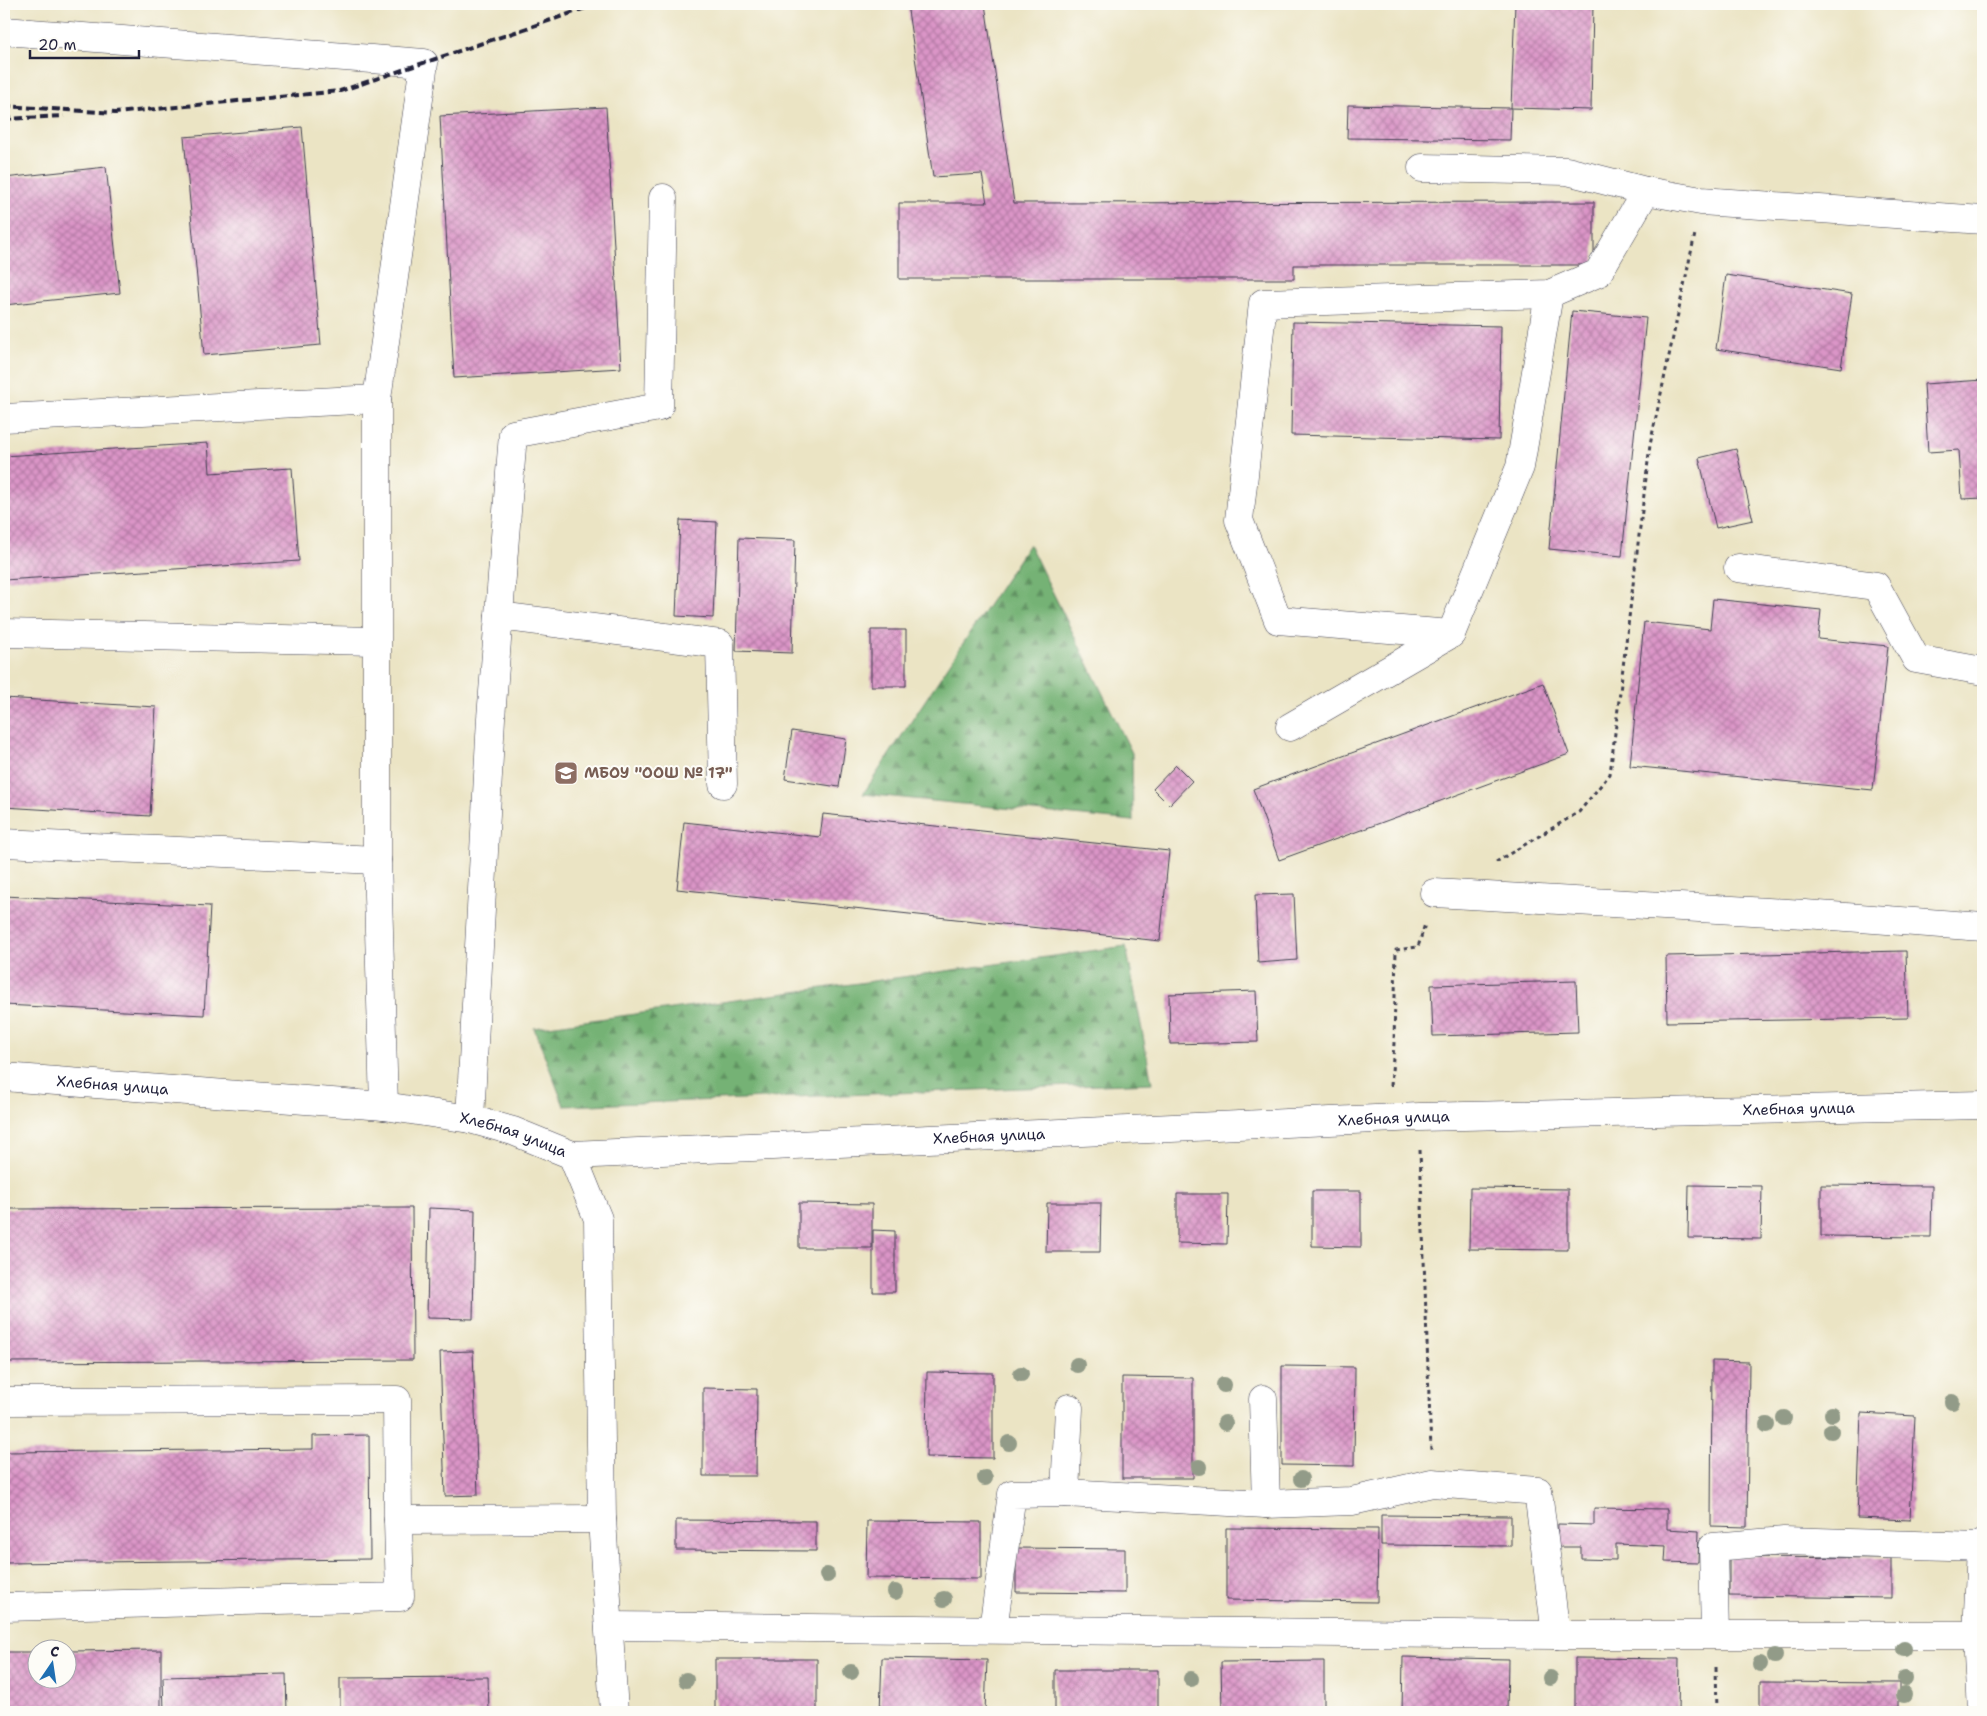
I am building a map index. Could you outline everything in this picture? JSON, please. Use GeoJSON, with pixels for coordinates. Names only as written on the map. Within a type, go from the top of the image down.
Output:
{"type":"FeatureCollection","features":[{"type":"Feature","properties":{"kind":"street"},"geometry":{"type":"LineString","coordinates":[[4,31],[424,63],[377,399],[377,860],[384,1106]]}},
{"type":"Feature","properties":{"kind":"street"},"geometry":{"type":"LineString","coordinates":[[1422,168],[1567,171],[1646,192],[1701,201],[1983,220]]}},
{"type":"Feature","properties":{"kind":"street"},"geometry":{"type":"LineString","coordinates":[[1451,634],[1278,620],[1239,520],[1263,303],[1550,294],[1598,273],[1646,192]]}},
{"type":"Feature","properties":{"kind":"street"},"geometry":{"type":"LineString","coordinates":[[470,1120],[480,897],[513,434],[659,407],[663,198]]}},
{"type":"Feature","properties":{"kind":"street"},"geometry":{"type":"LineString","coordinates":[[1290,727],[1451,634],[1520,467],[1550,294]]}},
{"type":"Feature","properties":{"kind":"street"},"geometry":{"type":"LineString","coordinates":[[4,418],[377,399]]}},
{"type":"Feature","properties":{"kind":"street"},"geometry":{"type":"LineString","coordinates":[[1738,568],[1876,586],[1916,659],[1983,671]]}},
{"type":"Feature","properties":{"kind":"street"},"geometry":{"type":"LineString","coordinates":[[499,616],[720,644],[723,784]]}},
{"type":"Feature","properties":{"kind":"street"},"geometry":{"type":"LineString","coordinates":[[4,633],[376,641]]}},
{"type":"Feature","properties":{"kind":"street"},"geometry":{"type":"LineString","coordinates":[[4,843],[377,860]]}},
{"type":"Feature","properties":{"kind":"street"},"geometry":{"type":"LineString","coordinates":[[1434,893],[1805,914],[1983,927]]}},
{"type":"Feature","properties":{"kind":"street","name":"Хлебная улица"},"geometry":{"type":"LineString","coordinates":[[4,1077],[384,1106],[470,1120],[513,1131],[572,1156],[1419,1117],[1983,1105]]}},
{"type":"Feature","properties":{"kind":"street"},"geometry":{"type":"LineString","coordinates":[[572,1156],[598,1219],[602,1519],[614,1712]]}},
{"type":"Feature","properties":{"kind":"street"},"geometry":{"type":"LineString","coordinates":[[1263,1399],[1266,1504]]}},
{"type":"Feature","properties":{"kind":"street"},"geometry":{"type":"LineString","coordinates":[[4,1401],[397,1400],[400,1597],[4,1607]]}},
{"type":"Feature","properties":{"kind":"street"},"geometry":{"type":"LineString","coordinates":[[1065,1493],[1069,1408]]}},
{"type":"Feature","properties":{"kind":"street"},"geometry":{"type":"LineString","coordinates":[[993,1629],[1012,1494],[1065,1493],[1266,1504],[1352,1501],[1432,1483],[1538,1491],[1556,1635]]}},
{"type":"Feature","properties":{"kind":"street"},"geometry":{"type":"LineString","coordinates":[[398,1520],[602,1519]]}},
{"type":"Feature","properties":{"kind":"street"},"geometry":{"type":"LineString","coordinates":[[1714,1634],[1713,1547],[1784,1541],[1982,1545],[1977,1635],[1981,1712]]}},
{"type":"Feature","properties":{"kind":"street"},"geometry":{"type":"LineString","coordinates":[[609,1626],[1556,1635],[1977,1635]]}},
{"type":"Feature","properties":{"kind":"path"},"geometry":{"type":"LineString","coordinates":[[1489,865],[1579,812],[1610,774],[1650,445],[1701,201]]}},
{"type":"Feature","properties":{"kind":"path"},"geometry":{"type":"LineString","coordinates":[[1388,1119],[1394,1043],[1396,950],[1418,947],[1434,893]]}},
{"type":"Feature","properties":{"kind":"path"},"geometry":{"type":"LineString","coordinates":[[1419,1117],[1432,1483]]}},
{"type":"Feature","properties":{"kind":"path"},"geometry":{"type":"LineString","coordinates":[[1714,1634],[1717,1712]]}},
{"type":"Feature","properties":{"kind":"green space"},"geometry":{"type":"Polygon","coordinates":[[[1029,544],[1132,753],[1133,821],[863,794],[1029,544]]]}},
{"type":"Feature","properties":{"kind":"green space"},"geometry":{"type":"Polygon","coordinates":[[[1126,946],[1152,1083],[564,1106],[534,1028],[1126,946]]]}},
{"type":"Feature","properties":{"kind":"building"},"geometry":{"type":"Polygon","coordinates":[[[907,4],[985,4],[1014,203],[1594,202],[1594,265],[1294,265],[1294,279],[899,279],[899,203],[987,203],[982,174],[933,177],[907,4]]]}},
{"type":"Feature","properties":{"kind":"building"},"geometry":{"type":"Polygon","coordinates":[[[1515,4],[1593,4],[1591,110],[1511,108],[1515,4]]]}},
{"type":"Feature","properties":{"kind":"building"},"geometry":{"type":"Polygon","coordinates":[[[1348,105],[1511,108],[1510,140],[1347,138],[1348,105]]]}},
{"type":"Feature","properties":{"kind":"building"},"geometry":{"type":"Polygon","coordinates":[[[606,107],[621,368],[454,378],[440,116],[606,107]]]}},
{"type":"Feature","properties":{"kind":"building"},"geometry":{"type":"Polygon","coordinates":[[[302,127],[321,345],[204,355],[184,137],[302,127]]]}},
{"type":"Feature","properties":{"kind":"building"},"geometry":{"type":"Polygon","coordinates":[[[106,167],[120,293],[4,305],[4,178],[106,167]]]}},
{"type":"Feature","properties":{"kind":"building"},"geometry":{"type":"Polygon","coordinates":[[[1726,275],[1852,294],[1841,368],[1716,349],[1726,275]]]}},
{"type":"Feature","properties":{"kind":"building"},"geometry":{"type":"Polygon","coordinates":[[[1572,311],[1646,318],[1622,556],[1549,549],[1572,311]]]}},
{"type":"Feature","properties":{"kind":"building"},"geometry":{"type":"Polygon","coordinates":[[[1293,322],[1501,326],[1499,440],[1291,435],[1293,322]]]}},
{"type":"Feature","properties":{"kind":"building"},"geometry":{"type":"Polygon","coordinates":[[[1983,380],[1983,498],[1962,499],[1959,450],[1928,452],[1924,384],[1983,380]]]}},
{"type":"Feature","properties":{"kind":"building"},"geometry":{"type":"Polygon","coordinates":[[[208,443],[210,473],[292,468],[299,561],[4,580],[4,456],[208,443]]]}},
{"type":"Feature","properties":{"kind":"building"},"geometry":{"type":"Polygon","coordinates":[[[1736,449],[1753,520],[1716,528],[1699,458],[1736,449]]]}},
{"type":"Feature","properties":{"kind":"building"},"geometry":{"type":"Polygon","coordinates":[[[680,520],[717,522],[713,618],[676,616],[680,520]]]}},
{"type":"Feature","properties":{"kind":"building"},"geometry":{"type":"Polygon","coordinates":[[[739,538],[795,540],[792,653],[736,651],[739,538]]]}},
{"type":"Feature","properties":{"kind":"building"},"geometry":{"type":"Polygon","coordinates":[[[1713,599],[1821,610],[1818,639],[1888,646],[1873,790],[1630,766],[1644,622],[1710,629],[1713,599]]]}},
{"type":"Feature","properties":{"kind":"building"},"geometry":{"type":"Polygon","coordinates":[[[871,630],[906,630],[906,686],[871,686],[871,630]]]}},
{"type":"Feature","properties":{"kind":"building"},"geometry":{"type":"Polygon","coordinates":[[[1543,683],[1569,754],[1279,860],[1253,789],[1543,683]]]}},
{"type":"Feature","properties":{"kind":"building"},"geometry":{"type":"Polygon","coordinates":[[[4,698],[156,707],[150,816],[4,807],[4,698]]]}},
{"type":"Feature","properties":{"kind":"building"},"geometry":{"type":"Polygon","coordinates":[[[792,731],[846,739],[839,787],[785,779],[792,731]]]}},
{"type":"Feature","properties":{"kind":"building"},"geometry":{"type":"Polygon","coordinates":[[[1176,765],[1192,781],[1169,805],[1153,789],[1176,765]]]}},
{"type":"Feature","properties":{"kind":"building"},"geometry":{"type":"Polygon","coordinates":[[[823,814],[1169,851],[1160,941],[677,889],[684,822],[820,837],[823,814]]]}},
{"type":"Feature","properties":{"kind":"building"},"geometry":{"type":"Polygon","coordinates":[[[1294,894],[1297,960],[1258,963],[1255,895],[1294,894]]]}},
{"type":"Feature","properties":{"kind":"building"},"geometry":{"type":"Polygon","coordinates":[[[4,896],[210,906],[204,1015],[4,1005],[4,896]]]}},
{"type":"Feature","properties":{"kind":"building"},"geometry":{"type":"Polygon","coordinates":[[[1906,951],[1908,1018],[1667,1022],[1666,956],[1906,951]]]}},
{"type":"Feature","properties":{"kind":"building"},"geometry":{"type":"Polygon","coordinates":[[[1576,981],[1578,1032],[1433,1036],[1431,985],[1576,981]]]}},
{"type":"Feature","properties":{"kind":"building"},"geometry":{"type":"Polygon","coordinates":[[[1256,991],[1258,1042],[1170,1044],[1169,994],[1256,991]]]}},
{"type":"Feature","properties":{"kind":"building"},"geometry":{"type":"Polygon","coordinates":[[[1689,1185],[1762,1186],[1761,1239],[1688,1238],[1689,1185]]]}},
{"type":"Feature","properties":{"kind":"building"},"geometry":{"type":"Polygon","coordinates":[[[1821,1185],[1932,1186],[1931,1237],[1821,1236],[1821,1185]]]}},
{"type":"Feature","properties":{"kind":"building"},"geometry":{"type":"Polygon","coordinates":[[[1470,1188],[1568,1189],[1568,1250],[1469,1249],[1470,1188]]]}},
{"type":"Feature","properties":{"kind":"building"},"geometry":{"type":"Polygon","coordinates":[[[1312,1191],[1361,1191],[1361,1247],[1312,1246],[1312,1191]]]}},
{"type":"Feature","properties":{"kind":"building"},"geometry":{"type":"Polygon","coordinates":[[[1177,1194],[1228,1194],[1227,1244],[1177,1243],[1177,1194]]]}},
{"type":"Feature","properties":{"kind":"building"},"geometry":{"type":"Polygon","coordinates":[[[799,1203],[872,1204],[872,1248],[799,1248],[799,1203]]]}},
{"type":"Feature","properties":{"kind":"building"},"geometry":{"type":"Polygon","coordinates":[[[1047,1203],[1101,1203],[1100,1252],[1046,1252],[1047,1203]]]}},
{"type":"Feature","properties":{"kind":"building"},"geometry":{"type":"Polygon","coordinates":[[[412,1208],[413,1360],[4,1362],[4,1209],[412,1208]]]}},
{"type":"Feature","properties":{"kind":"building"},"geometry":{"type":"Polygon","coordinates":[[[429,1208],[475,1210],[473,1319],[427,1318],[429,1208]]]}},
{"type":"Feature","properties":{"kind":"building"},"geometry":{"type":"Polygon","coordinates":[[[873,1230],[895,1231],[895,1292],[873,1292],[873,1230]]]}},
{"type":"Feature","properties":{"kind":"building"},"geometry":{"type":"Polygon","coordinates":[[[473,1351],[478,1495],[445,1496],[440,1352],[473,1351]]]}},
{"type":"Feature","properties":{"kind":"building"},"geometry":{"type":"Polygon","coordinates":[[[1712,1361],[1749,1362],[1747,1527],[1711,1526],[1712,1361]]]}},
{"type":"Feature","properties":{"kind":"building"},"geometry":{"type":"Polygon","coordinates":[[[1282,1366],[1355,1367],[1354,1466],[1282,1465],[1282,1366]]]}},
{"type":"Feature","properties":{"kind":"building"},"geometry":{"type":"Polygon","coordinates":[[[927,1372],[993,1373],[993,1458],[926,1457],[927,1372]]]}},
{"type":"Feature","properties":{"kind":"building"},"geometry":{"type":"Polygon","coordinates":[[[1122,1377],[1193,1378],[1193,1478],[1122,1478],[1122,1377]]]}},
{"type":"Feature","properties":{"kind":"building"},"geometry":{"type":"Polygon","coordinates":[[[703,1388],[757,1389],[756,1476],[703,1476],[703,1388]]]}},
{"type":"Feature","properties":{"kind":"building"},"geometry":{"type":"Polygon","coordinates":[[[1861,1413],[1915,1416],[1910,1520],[1857,1518],[1861,1413]]]}},
{"type":"Feature","properties":{"kind":"building"},"geometry":{"type":"Polygon","coordinates":[[[369,1435],[370,1559],[4,1563],[4,1452],[313,1449],[313,1436],[369,1435]]]}},
{"type":"Feature","properties":{"kind":"building"},"geometry":{"type":"Polygon","coordinates":[[[1594,1508],[1667,1509],[1667,1529],[1699,1531],[1698,1563],[1665,1562],[1666,1546],[1616,1544],[1616,1560],[1581,1559],[1581,1547],[1557,1547],[1558,1524],[1594,1525],[1594,1508]]]}},
{"type":"Feature","properties":{"kind":"building"},"geometry":{"type":"Polygon","coordinates":[[[1381,1515],[1511,1516],[1511,1546],[1381,1545],[1381,1515]]]}},
{"type":"Feature","properties":{"kind":"building"},"geometry":{"type":"Polygon","coordinates":[[[676,1520],[816,1521],[816,1551],[676,1550],[676,1520]]]}},
{"type":"Feature","properties":{"kind":"building"},"geometry":{"type":"Polygon","coordinates":[[[867,1521],[981,1522],[981,1579],[866,1578],[867,1521]]]}},
{"type":"Feature","properties":{"kind":"building"},"geometry":{"type":"Polygon","coordinates":[[[1226,1528],[1378,1529],[1377,1602],[1226,1600],[1226,1528]]]}},
{"type":"Feature","properties":{"kind":"building"},"geometry":{"type":"Polygon","coordinates":[[[1016,1548],[1125,1549],[1125,1593],[1016,1592],[1016,1548]]]}},
{"type":"Feature","properties":{"kind":"building"},"geometry":{"type":"Polygon","coordinates":[[[1729,1557],[1891,1558],[1891,1598],[1729,1596],[1729,1557]]]}},
{"type":"Feature","properties":{"kind":"building"},"geometry":{"type":"Polygon","coordinates":[[[161,1650],[161,1712],[4,1712],[4,1652],[28,1652],[28,1688],[78,1688],[78,1651],[161,1650]]]}},
{"type":"Feature","properties":{"kind":"building"},"geometry":{"type":"Polygon","coordinates":[[[1403,1657],[1508,1659],[1507,1712],[1402,1712],[1403,1657]]]}},
{"type":"Feature","properties":{"kind":"building"},"geometry":{"type":"Polygon","coordinates":[[[882,1658],[987,1660],[985,1712],[880,1712],[882,1658]]]}},
{"type":"Feature","properties":{"kind":"building"},"geometry":{"type":"Polygon","coordinates":[[[1575,1658],[1679,1659],[1678,1712],[1575,1712],[1575,1658]]]}},
{"type":"Feature","properties":{"kind":"building"},"geometry":{"type":"Polygon","coordinates":[[[715,1659],[817,1659],[817,1712],[715,1712],[715,1659]]]}},
{"type":"Feature","properties":{"kind":"building"},"geometry":{"type":"Polygon","coordinates":[[[1324,1661],[1324,1712],[1222,1712],[1221,1662],[1324,1661]]]}},
{"type":"Feature","properties":{"kind":"building"},"geometry":{"type":"Polygon","coordinates":[[[1055,1670],[1158,1670],[1158,1712],[1055,1712],[1055,1670]]]}},
{"type":"Feature","properties":{"kind":"building"},"geometry":{"type":"Polygon","coordinates":[[[286,1674],[287,1712],[164,1712],[163,1677],[286,1674]]]}},
{"type":"Feature","properties":{"kind":"building"},"geometry":{"type":"Polygon","coordinates":[[[488,1677],[489,1712],[340,1712],[340,1678],[488,1677]]]}},
{"type":"Feature","properties":{"kind":"building"},"geometry":{"type":"Polygon","coordinates":[[[1760,1682],[1899,1683],[1899,1712],[1760,1712],[1760,1682]]]}},
{"type":"Feature","properties":{"kind":"railway"},"geometry":{"type":"LineString","coordinates":[[4,106],[115,113],[340,91],[596,4]]}},
{"type":"Feature","properties":{"kind":"railway"},"geometry":{"type":"LineString","coordinates":[[4,119],[64,116]]}},
{"type":"Feature","properties":{"kind":"place","name":"МБОУ \"ООШ № 17\""},"geometry":{"type":"Point","coordinates":[566,773]}}]}
